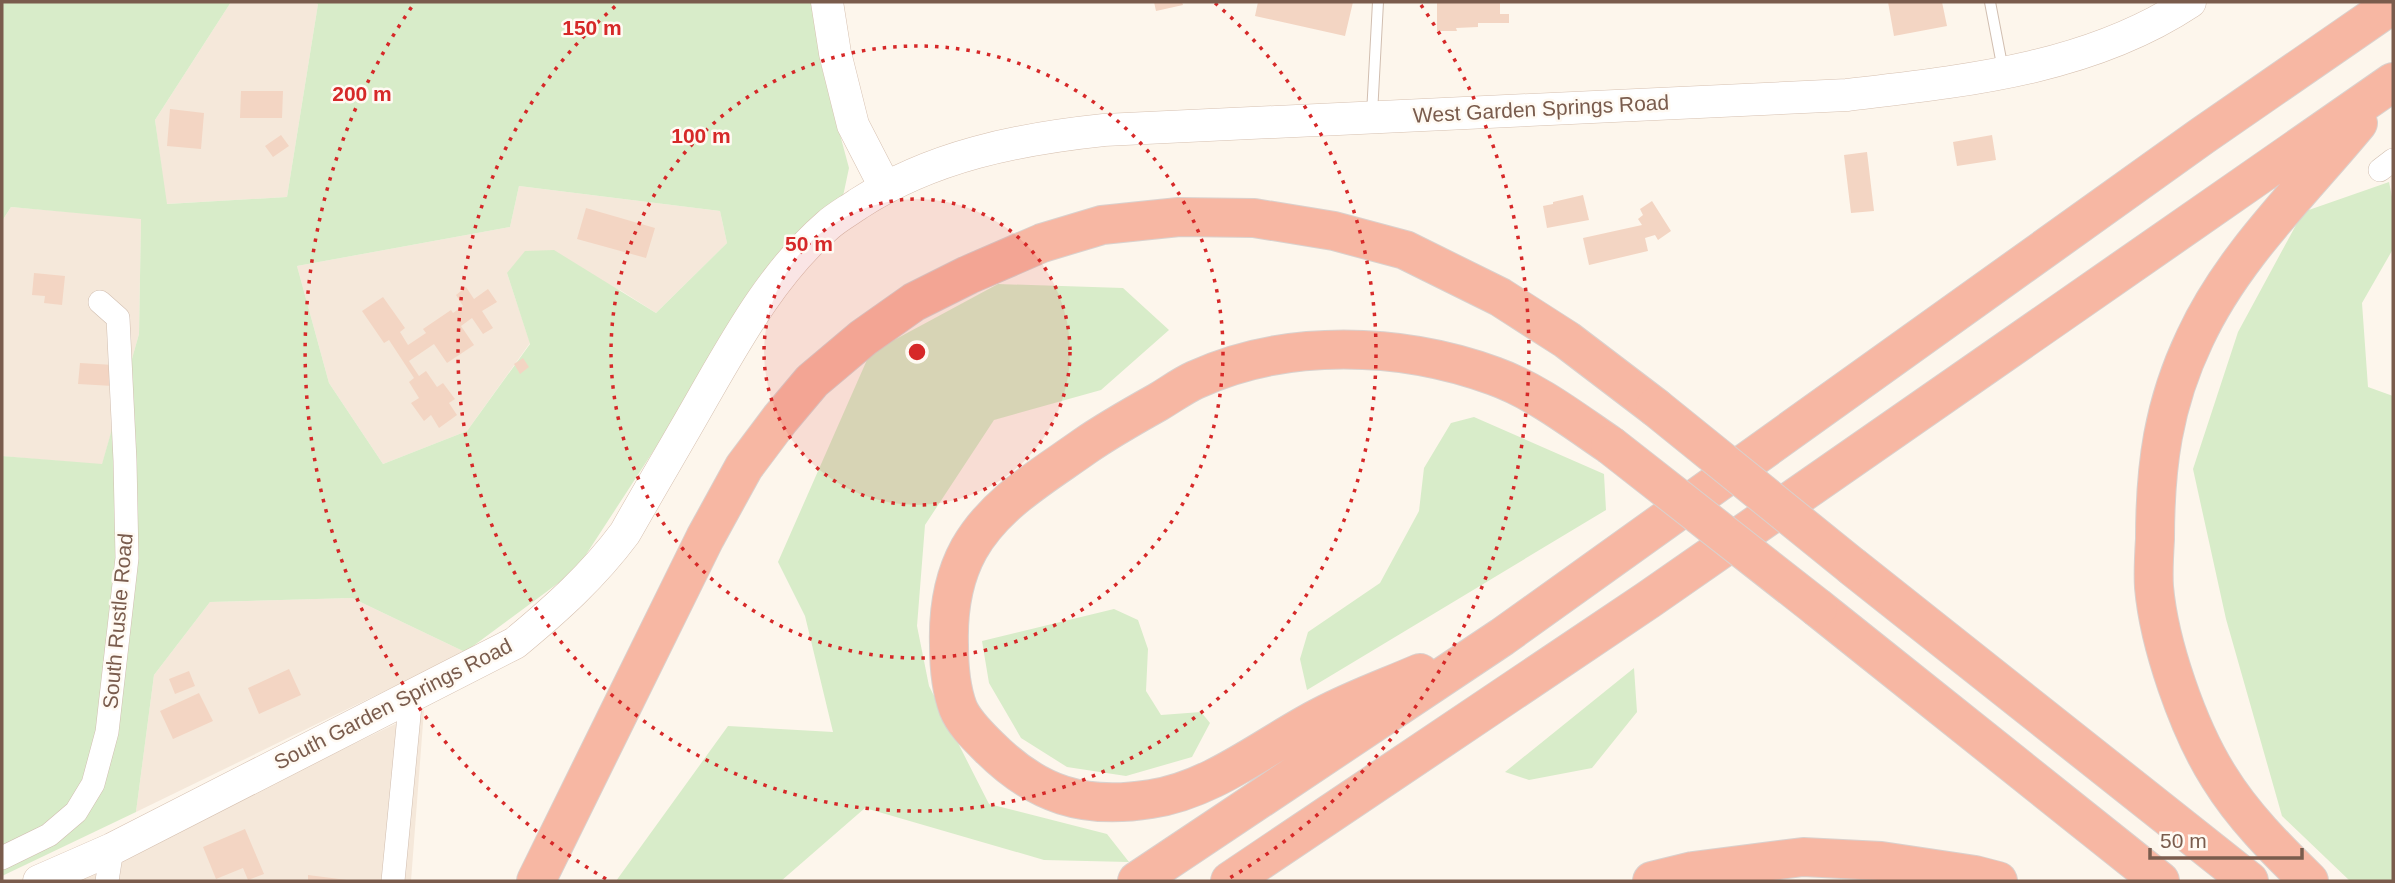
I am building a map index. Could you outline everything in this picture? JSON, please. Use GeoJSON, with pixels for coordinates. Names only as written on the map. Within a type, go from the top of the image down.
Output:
{"type":"FeatureCollection","features":[{"type":"Feature","properties":{"kind":"highway"},"geometry":{"type":"LineString","coordinates":[[1137,881],[1502,637],[2202,136],[2393,4]]}},
{"type":"Feature","properties":{"kind":"highway"},"geometry":{"type":"LineString","coordinates":[[1230,881],[1648,600],[2392,83]]}},
{"type":"Feature","properties":{"kind":"highway"},"geometry":{"type":"LineString","coordinates":[[2309,881],[2243,810],[2218,776],[2191,721],[2165,647],[2154,587],[2155,488],[2165,419],[2180,373],[2195,337],[2224,286],[2252,247],[2392,83]]}},
{"type":"Feature","properties":{"kind":"highway"},"geometry":{"type":"LineString","coordinates":[[536,881],[705,538],[744,467],[812,381],[863,338],[914,302],[968,275],[1042,243],[1101,225],[1179,217],[1254,218],[1334,231],[1405,250],[1500,297],[1567,340],[1656,407],[2249,881]]}},
{"type":"Feature","properties":{"kind":"highway"},"geometry":{"type":"LineString","coordinates":[[1502,637],[1324,715],[1205,782],[1174,795],[1114,802],[1078,799],[1049,792],[1027,779],[974,733],[958,710],[949,660],[948,627],[963,561],[990,519],[1009,501],[1102,434],[1194,380],[1240,364],[1306,351],[1366,351],[1432,358],[1496,376],[1550,404],[1610,445],[2160,881]]}},
{"type":"Feature","properties":{"kind":"highway"},"geometry":{"type":"LineString","coordinates":[[1653,881],[1693,871],[1803,857],[1881,861],[1998,881]]}},
{"type":"Feature","properties":{"kind":"street"},"geometry":{"type":"LineString","coordinates":[[827,2],[835,53],[853,125],[885,187]]}},
{"type":"Feature","properties":{"kind":"street","name":"West Garden Springs Road"},"geometry":{"type":"LineString","coordinates":[[885,187],[931,166],[990,148],[1048,136],[1104,130],[1847,95],[1968,80],[2052,62],[2125,37],[2190,2]]}},
{"type":"Feature","properties":{"kind":"street","name":"South Garden Springs Road"},"geometry":{"type":"LineString","coordinates":[[39,881],[112,849],[515,643],[563,604],[600,566],[625,533],[749,317],[792,261],[829,224],[885,187]]}},
{"type":"Feature","properties":{"kind":"street","name":"South Rustle Road"},"geometry":{"type":"LineString","coordinates":[[2,858],[48,835],[76,812],[93,784],[107,732],[127,558],[118,318],[100,302]]}},
{"type":"Feature","properties":{"kind":"street"},"geometry":{"type":"LineString","coordinates":[[393,881],[411,695]]}},
{"type":"Feature","properties":{"kind":"street"},"geometry":{"type":"LineString","coordinates":[[107,881],[112,849]]}},
{"type":"Feature","properties":{"kind":"lane"},"geometry":{"type":"LineString","coordinates":[[1372,117],[1380,8],[1378,2]]}},
{"type":"Feature","properties":{"kind":"lane"},"geometry":{"type":"LineString","coordinates":[[1990,2],[2004,72]]}},
{"type":"Feature","properties":{"kind":"shaded area"},"geometry":{"type":"Polygon","coordinates":[[[231,2],[318,4],[287,197],[166,204],[155,120],[231,2]]]}},
{"type":"Feature","properties":{"kind":"shaded area"},"geometry":{"type":"Polygon","coordinates":[[[519,186],[720,211],[727,243],[656,313],[620,290],[507,273],[530,343],[467,431],[383,464],[329,383],[297,266],[510,227],[519,186]]]}},
{"type":"Feature","properties":{"kind":"shaded area"},"geometry":{"type":"Polygon","coordinates":[[[11,207],[141,218],[139,334],[102,465],[2,456],[2,221],[11,207]]]}},
{"type":"Feature","properties":{"kind":"shaded area"},"geometry":{"type":"Polygon","coordinates":[[[352,598],[465,652],[136,812],[154,675],[210,602],[352,598]]]}},
{"type":"Feature","properties":{"kind":"shaded area"},"geometry":{"type":"Polygon","coordinates":[[[424,710],[411,881],[71,881],[424,710]]]}},
{"type":"Feature","properties":{"kind":"green space"},"geometry":{"type":"Polygon","coordinates":[[[2,2],[231,2],[155,120],[167,204],[287,197],[318,4],[313,2],[811,2],[821,64],[849,168],[842,201],[710,364],[576,570],[465,652],[352,598],[210,602],[154,675],[136,812],[2,876],[2,456],[102,464],[139,334],[141,219],[11,207],[2,221],[2,2]],[[519,186],[510,227],[297,266],[329,383],[383,464],[467,431],[530,344],[507,273],[525,251],[554,250],[656,313],[727,243],[720,211],[519,186]]]}},
{"type":"Feature","properties":{"kind":"green space"},"geometry":{"type":"Polygon","coordinates":[[[2389,182],[2393,202],[2393,249],[2362,303],[2368,387],[2393,396],[2393,881],[2350,881],[2282,816],[2226,619],[2193,469],[2238,332],[2303,212],[2389,182]]]}},
{"type":"Feature","properties":{"kind":"green space"},"geometry":{"type":"Polygon","coordinates":[[[998,284],[1123,288],[1169,330],[1101,390],[994,420],[925,525],[917,626],[929,686],[989,804],[1107,834],[1129,862],[1044,860],[865,808],[781,881],[616,881],[728,726],[833,732],[805,616],[778,562],[870,353],[998,284]]]}},
{"type":"Feature","properties":{"kind":"green space"},"geometry":{"type":"Polygon","coordinates":[[[1474,417],[1604,474],[1606,510],[1307,690],[1300,659],[1308,632],[1380,583],[1419,511],[1424,468],[1451,423],[1474,417]]]}},
{"type":"Feature","properties":{"kind":"green space"},"geometry":{"type":"Polygon","coordinates":[[[1114,609],[1138,620],[1148,649],[1146,691],[1161,715],[1201,712],[1210,723],[1192,757],[1126,776],[1067,767],[1021,738],[989,683],[982,641],[1114,609]]]}},
{"type":"Feature","properties":{"kind":"green space"},"geometry":{"type":"Polygon","coordinates":[[[1634,668],[1637,712],[1592,768],[1529,780],[1505,772],[1634,668]]]}},
{"type":"Feature","properties":{"kind":"building"},"geometry":{"type":"Polygon","coordinates":[[[1154,2],[1182,2],[1183,5],[1156,11],[1154,2]]]}},
{"type":"Feature","properties":{"kind":"building"},"geometry":{"type":"Polygon","coordinates":[[[1258,2],[1353,2],[1345,36],[1255,16],[1258,2]]]}},
{"type":"Feature","properties":{"kind":"building"},"geometry":{"type":"Polygon","coordinates":[[[1437,2],[1500,2],[1500,14],[1509,14],[1509,23],[1478,23],[1478,27],[1437,31],[1437,2]]]}},
{"type":"Feature","properties":{"kind":"building"},"geometry":{"type":"Polygon","coordinates":[[[1888,2],[1942,2],[1947,26],[1894,36],[1888,2]]]}},
{"type":"Feature","properties":{"kind":"building"},"geometry":{"type":"Polygon","coordinates":[[[241,91],[283,91],[282,118],[240,118],[241,91]]]}},
{"type":"Feature","properties":{"kind":"building"},"geometry":{"type":"Polygon","coordinates":[[[170,109],[204,113],[201,149],[167,146],[170,109]]]}},
{"type":"Feature","properties":{"kind":"building"},"geometry":{"type":"Polygon","coordinates":[[[281,135],[289,146],[273,157],[265,146],[281,135]]]}},
{"type":"Feature","properties":{"kind":"building"},"geometry":{"type":"Polygon","coordinates":[[[1992,135],[1996,160],[1957,166],[1953,142],[1992,135]]]}},
{"type":"Feature","properties":{"kind":"building"},"geometry":{"type":"Polygon","coordinates":[[[1867,152],[1874,211],[1851,213],[1844,155],[1867,152]]]}},
{"type":"Feature","properties":{"kind":"building"},"geometry":{"type":"Polygon","coordinates":[[[1583,195],[1589,220],[1547,228],[1543,206],[1583,195]]]}},
{"type":"Feature","properties":{"kind":"building"},"geometry":{"type":"Polygon","coordinates":[[[1652,201],[1671,231],[1658,240],[1655,235],[1645,238],[1648,251],[1589,265],[1583,238],[1642,225],[1638,219],[1643,215],[1640,209],[1652,201]]]}},
{"type":"Feature","properties":{"kind":"building"},"geometry":{"type":"Polygon","coordinates":[[[586,208],[655,228],[646,258],[577,239],[586,208]]]}},
{"type":"Feature","properties":{"kind":"building"},"geometry":{"type":"Polygon","coordinates":[[[34,273],[65,276],[62,305],[44,303],[45,296],[32,295],[34,273]]]}},
{"type":"Feature","properties":{"kind":"building"},"geometry":{"type":"Polygon","coordinates":[[[466,287],[474,299],[488,289],[497,302],[482,311],[493,328],[483,334],[472,318],[461,326],[474,345],[447,363],[434,344],[409,361],[419,376],[426,371],[437,387],[443,383],[455,399],[449,403],[457,415],[439,428],[431,415],[424,421],[411,403],[419,398],[409,382],[414,378],[389,340],[384,343],[362,311],[383,297],[405,328],[400,332],[408,345],[426,333],[423,329],[451,310],[453,313],[463,306],[456,295],[466,287]]]}},
{"type":"Feature","properties":{"kind":"building"},"geometry":{"type":"Polygon","coordinates":[[[523,358],[529,367],[520,374],[514,364],[523,358]]]}},
{"type":"Feature","properties":{"kind":"building"},"geometry":{"type":"Polygon","coordinates":[[[80,363],[114,365],[113,386],[78,384],[80,363]]]}},
{"type":"Feature","properties":{"kind":"building"},"geometry":{"type":"Polygon","coordinates":[[[289,669],[301,695],[259,714],[248,688],[289,669]]]}},
{"type":"Feature","properties":{"kind":"building"},"geometry":{"type":"Polygon","coordinates":[[[189,671],[195,686],[175,694],[169,679],[189,671]]]}},
{"type":"Feature","properties":{"kind":"building"},"geometry":{"type":"Polygon","coordinates":[[[199,693],[213,721],[173,739],[160,711],[199,693]]]}},
{"type":"Feature","properties":{"kind":"building"},"geometry":{"type":"Polygon","coordinates":[[[245,829],[264,874],[248,880],[243,868],[216,879],[203,847],[245,829]]]}},
{"type":"Feature","properties":{"kind":"building"},"geometry":{"type":"Polygon","coordinates":[[[308,875],[347,880],[347,881],[308,881],[308,875]]]}}]}
